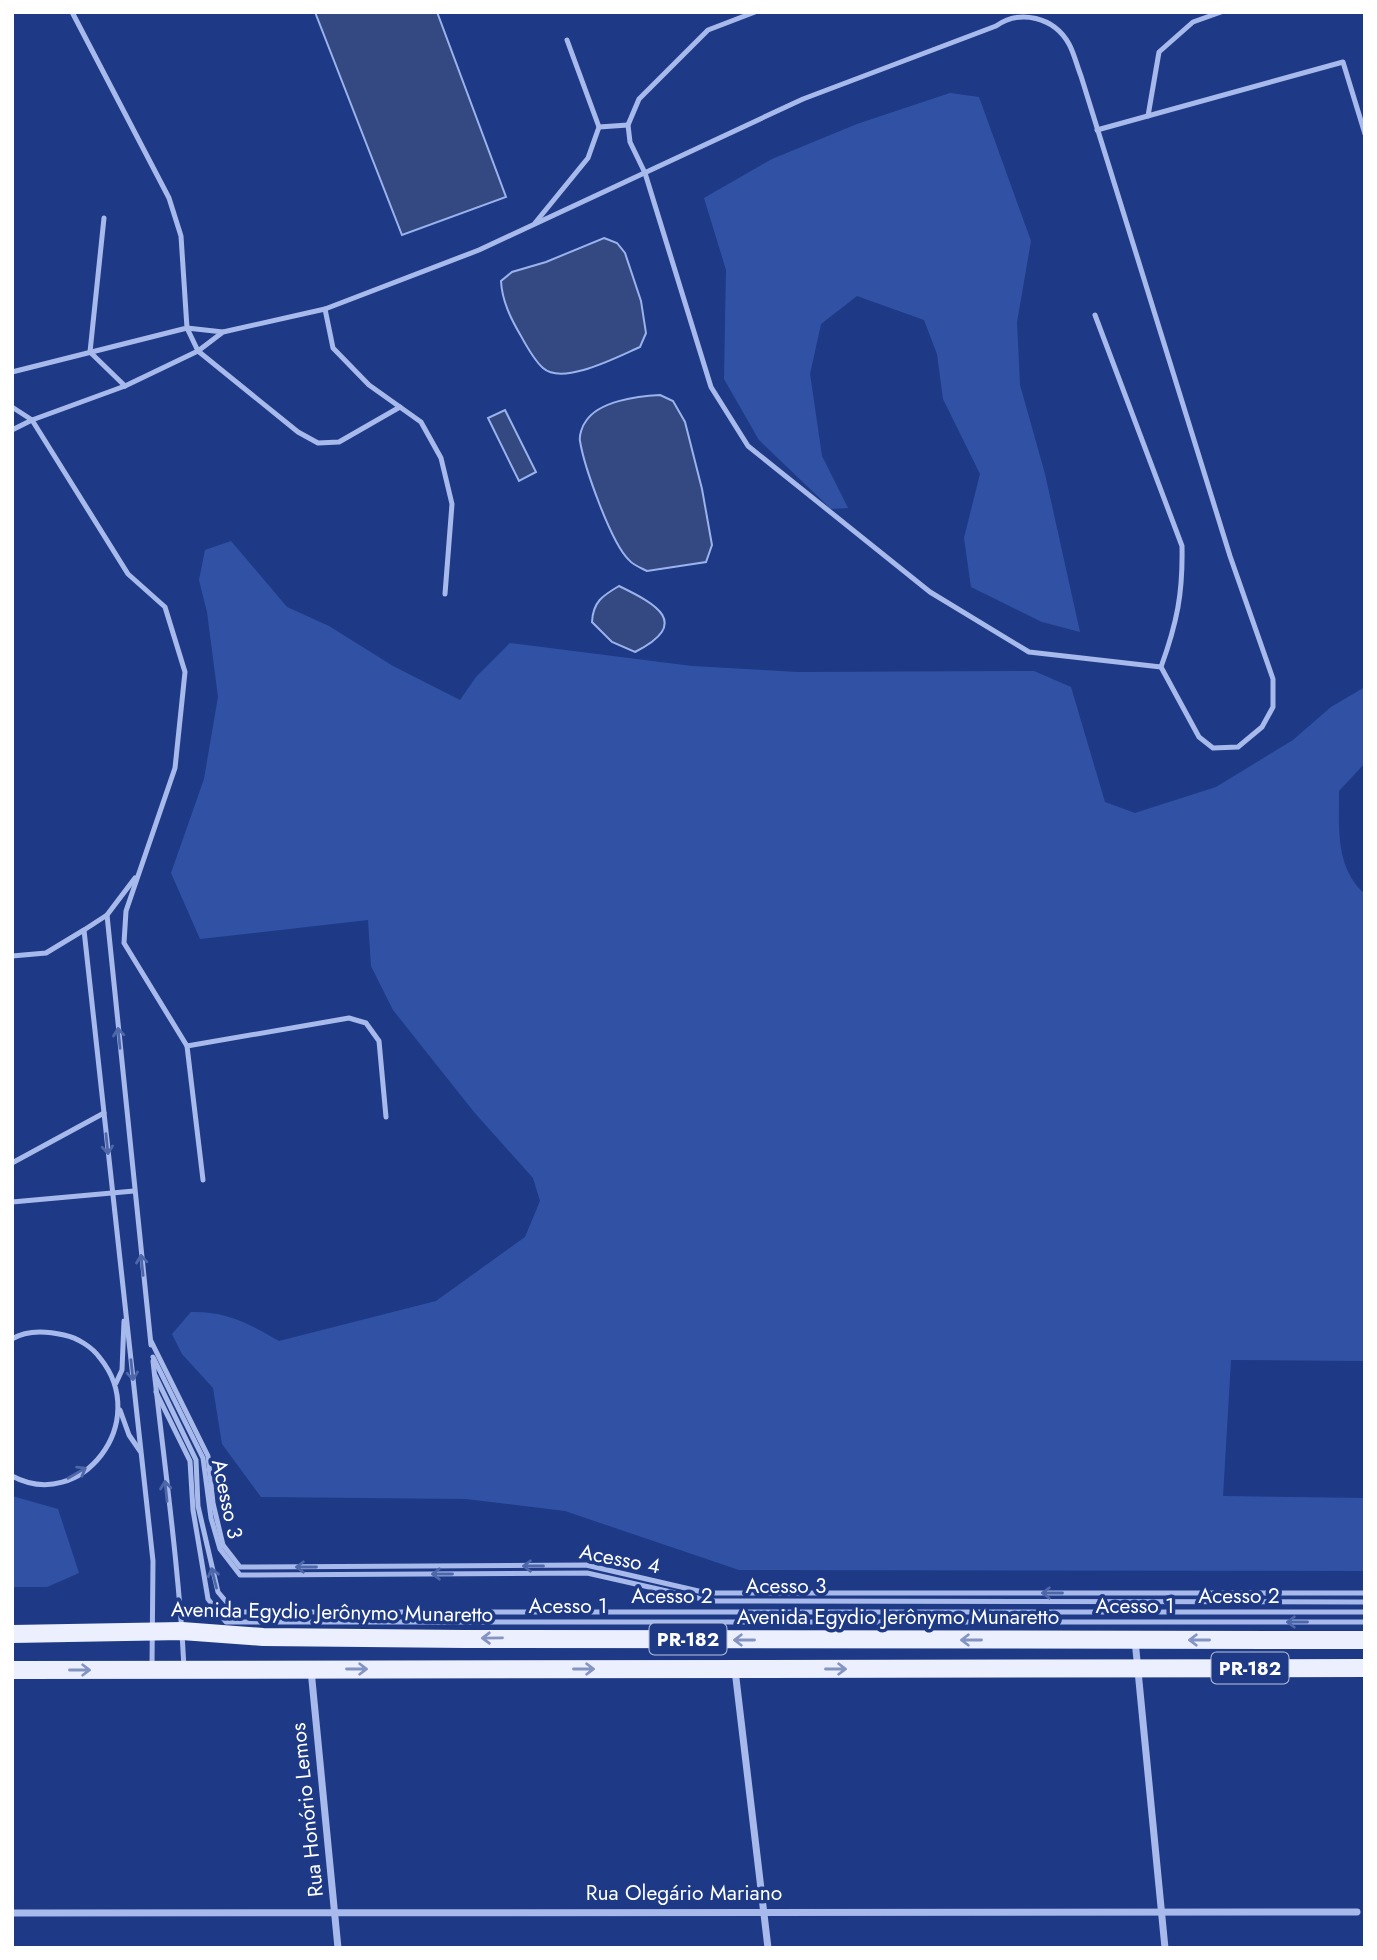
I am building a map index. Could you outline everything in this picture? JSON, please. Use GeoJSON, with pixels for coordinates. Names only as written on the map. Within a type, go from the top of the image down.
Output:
{"type":"FeatureCollection","features":[{"type":"Feature","properties":{"kind":"main road","name":"Avenida Egydio Jerônymo Munaretto"},"geometry":{"type":"LineString","coordinates":[[12,1634],[183,1632],[263,1637],[465,1639],[1365,1640]]}},
{"type":"Feature","properties":{"kind":"main road"},"geometry":{"type":"LineString","coordinates":[[465,1639],[465,1670]]}},
{"type":"Feature","properties":{"kind":"main road","name":"PR-182"},"geometry":{"type":"LineString","coordinates":[[12,1670],[1365,1668]]}},
{"type":"Feature","properties":{"kind":"street"},"geometry":{"type":"LineString","coordinates":[[1135,1640],[1165,1948]]}},
{"type":"Feature","properties":{"kind":"street","name":"Rua Honório Lemos"},"geometry":{"type":"LineString","coordinates":[[311,1669],[338,1948]]}},
{"type":"Feature","properties":{"kind":"street"},"geometry":{"type":"LineString","coordinates":[[734,1669],[768,1948]]}},
{"type":"Feature","properties":{"kind":"street","name":"Rua Olegário Mariano"},"geometry":{"type":"LineString","coordinates":[[12,1913],[764,1910],[1357,1912]]}},
{"type":"Feature","properties":{"kind":"lane"},"geometry":{"type":"LineString","coordinates":[[72,12],[169,198],[181,236],[187,328],[198,351],[298,432],[318,443],[339,442],[400,407]]}},
{"type":"Feature","properties":{"kind":"lane"},"geometry":{"type":"LineString","coordinates":[[755,12],[708,30],[639,99],[628,125],[630,142],[645,173],[711,387],[747,446],[930,593],[1029,652],[1161,667]]}},
{"type":"Feature","properties":{"kind":"lane"},"geometry":{"type":"LineString","coordinates":[[1148,116],[1159,52],[1193,22],[1222,12]]}},
{"type":"Feature","properties":{"kind":"lane"},"geometry":{"type":"LineString","coordinates":[[12,372],[187,328],[223,332],[325,309],[479,250],[803,99],[996,26],[1009,17],[1032,17],[1052,25],[1068,43],[1230,556],[1273,679],[1273,707],[1262,727],[1238,747],[1213,748],[1199,737],[1161,667],[1177,622],[1183,586],[1182,546],[1095,316]]}},
{"type":"Feature","properties":{"kind":"lane"},"geometry":{"type":"LineString","coordinates":[[534,225],[588,158],[599,127],[567,40]]}},
{"type":"Feature","properties":{"kind":"lane"},"geometry":{"type":"LineString","coordinates":[[1097,130],[1343,62],[1365,134]]}},
{"type":"Feature","properties":{"kind":"lane"},"geometry":{"type":"LineString","coordinates":[[599,127],[628,125]]}},
{"type":"Feature","properties":{"kind":"lane"},"geometry":{"type":"LineString","coordinates":[[90,352],[104,218]]}},
{"type":"Feature","properties":{"kind":"lane"},"geometry":{"type":"LineString","coordinates":[[325,309],[333,348],[369,385],[421,422],[441,458],[452,504],[446,594]]}},
{"type":"Feature","properties":{"kind":"lane"},"geometry":{"type":"LineString","coordinates":[[12,430],[32,420],[125,387],[198,351],[223,332]]}},
{"type":"Feature","properties":{"kind":"lane"},"geometry":{"type":"LineString","coordinates":[[90,352],[125,387]]}},
{"type":"Feature","properties":{"kind":"lane"},"geometry":{"type":"LineString","coordinates":[[12,407],[32,420],[128,574],[165,607],[185,672],[175,768],[126,911],[124,943],[187,1046],[203,1180]]}},
{"type":"Feature","properties":{"kind":"lane"},"geometry":{"type":"LineString","coordinates":[[12,956],[46,954],[107,915],[139,873]]}},
{"type":"Feature","properties":{"kind":"lane"},"geometry":{"type":"LineString","coordinates":[[107,915],[174,1567],[182,1601],[184,1671]]}},
{"type":"Feature","properties":{"kind":"lane"},"geometry":{"type":"LineString","coordinates":[[84,930],[153,1561],[152,1671]]}},
{"type":"Feature","properties":{"kind":"lane"},"geometry":{"type":"LineString","coordinates":[[187,1046],[349,1018],[366,1023],[379,1041],[386,1117]]}},
{"type":"Feature","properties":{"kind":"lane"},"geometry":{"type":"LineString","coordinates":[[12,1163],[104,1113]]}},
{"type":"Feature","properties":{"kind":"lane"},"geometry":{"type":"LineString","coordinates":[[12,1202],[134,1191]]}},
{"type":"Feature","properties":{"kind":"lane"},"geometry":{"type":"LineString","coordinates":[[116,1384],[122,1370],[125,1307]]}},
{"type":"Feature","properties":{"kind":"lane"},"geometry":{"type":"LineString","coordinates":[[12,1339],[19,1335],[45,1331],[71,1336],[94,1350],[111,1371],[129,1435],[141,1452]]}},
{"type":"Feature","properties":{"kind":"lane","name":"Acesso 4"},"geometry":{"type":"LineString","coordinates":[[150,1341],[208,1456],[213,1503],[223,1545],[240,1567],[586,1565],[707,1594],[1365,1594]]}},
{"type":"Feature","properties":{"kind":"lane","name":"Acesso 3"},"geometry":{"type":"LineString","coordinates":[[153,1357],[203,1458],[211,1518],[220,1549],[240,1575],[587,1573],[711,1601],[1365,1602]]}},
{"type":"Feature","properties":{"kind":"lane","name":"Acesso 2"},"geometry":{"type":"LineString","coordinates":[[155,1375],[196,1460],[198,1506],[218,1592],[235,1612],[1365,1612]]}},
{"type":"Feature","properties":{"kind":"lane","name":"Acesso 1"},"geometry":{"type":"LineString","coordinates":[[156,1392],[190,1461],[193,1510],[208,1599],[226,1622],[1365,1622]]}},
{"type":"Feature","properties":{"kind":"lane"},"geometry":{"type":"LineString","coordinates":[[12,1476],[44,1483],[71,1478],[100,1458],[114,1436],[120,1410]]}},
{"type":"Feature","properties":{"kind":"shaded area"},"geometry":{"type":"Polygon","coordinates":[[[315,12],[437,12],[506,197],[402,235],[315,12]]]}},
{"type":"Feature","properties":{"kind":"shaded area"},"geometry":{"type":"Polygon","coordinates":[[[950,93],[979,97],[1031,241],[1017,322],[1020,385],[1045,474],[1080,632],[1042,622],[971,587],[964,538],[980,474],[943,399],[937,354],[924,320],[857,296],[821,324],[810,374],[822,456],[848,508],[831,509],[759,440],[724,379],[726,270],[704,198],[772,159],[857,124],[950,93]]]}},
{"type":"Feature","properties":{"kind":"shaded area"},"geometry":{"type":"Polygon","coordinates":[[[604,238],[617,243],[625,253],[641,301],[646,333],[640,347],[591,368],[564,374],[552,373],[537,361],[517,330],[505,303],[501,281],[512,272],[546,262],[604,238]]]}},
{"type":"Feature","properties":{"kind":"shaded area"},"geometry":{"type":"Polygon","coordinates":[[[660,395],[673,401],[685,422],[702,489],[712,545],[706,562],[647,571],[631,562],[614,538],[593,485],[580,436],[592,414],[609,404],[630,398],[660,395]]]}},
{"type":"Feature","properties":{"kind":"shaded area"},"geometry":{"type":"Polygon","coordinates":[[[505,410],[536,472],[519,481],[488,418],[505,410]]]}},
{"type":"Feature","properties":{"kind":"shaded area"},"geometry":{"type":"Polygon","coordinates":[[[231,541],[287,607],[329,626],[393,666],[460,700],[476,677],[510,643],[692,666],[798,672],[1034,671],[1071,687],[1105,802],[1135,813],[1216,787],[1293,740],[1331,707],[1365,687],[1365,763],[1339,791],[1339,819],[1341,846],[1348,872],[1365,894],[1365,1361],[1231,1360],[1223,1496],[1365,1498],[1365,1571],[739,1570],[565,1511],[466,1499],[261,1497],[222,1444],[213,1388],[182,1354],[172,1334],[191,1312],[227,1316],[279,1341],[436,1301],[525,1237],[540,1201],[533,1178],[474,1112],[393,1010],[371,966],[368,920],[200,939],[171,873],[204,779],[218,697],[207,612],[199,580],[205,550],[231,541]]]}},
{"type":"Feature","properties":{"kind":"shaded area"},"geometry":{"type":"Polygon","coordinates":[[[619,586],[655,607],[665,623],[662,632],[652,642],[635,652],[612,642],[592,622],[594,609],[600,600],[619,586]]]}},
{"type":"Feature","properties":{"kind":"shaded area"},"geometry":{"type":"Polygon","coordinates":[[[12,1496],[58,1509],[79,1573],[47,1587],[12,1587],[12,1496]]]}}]}
